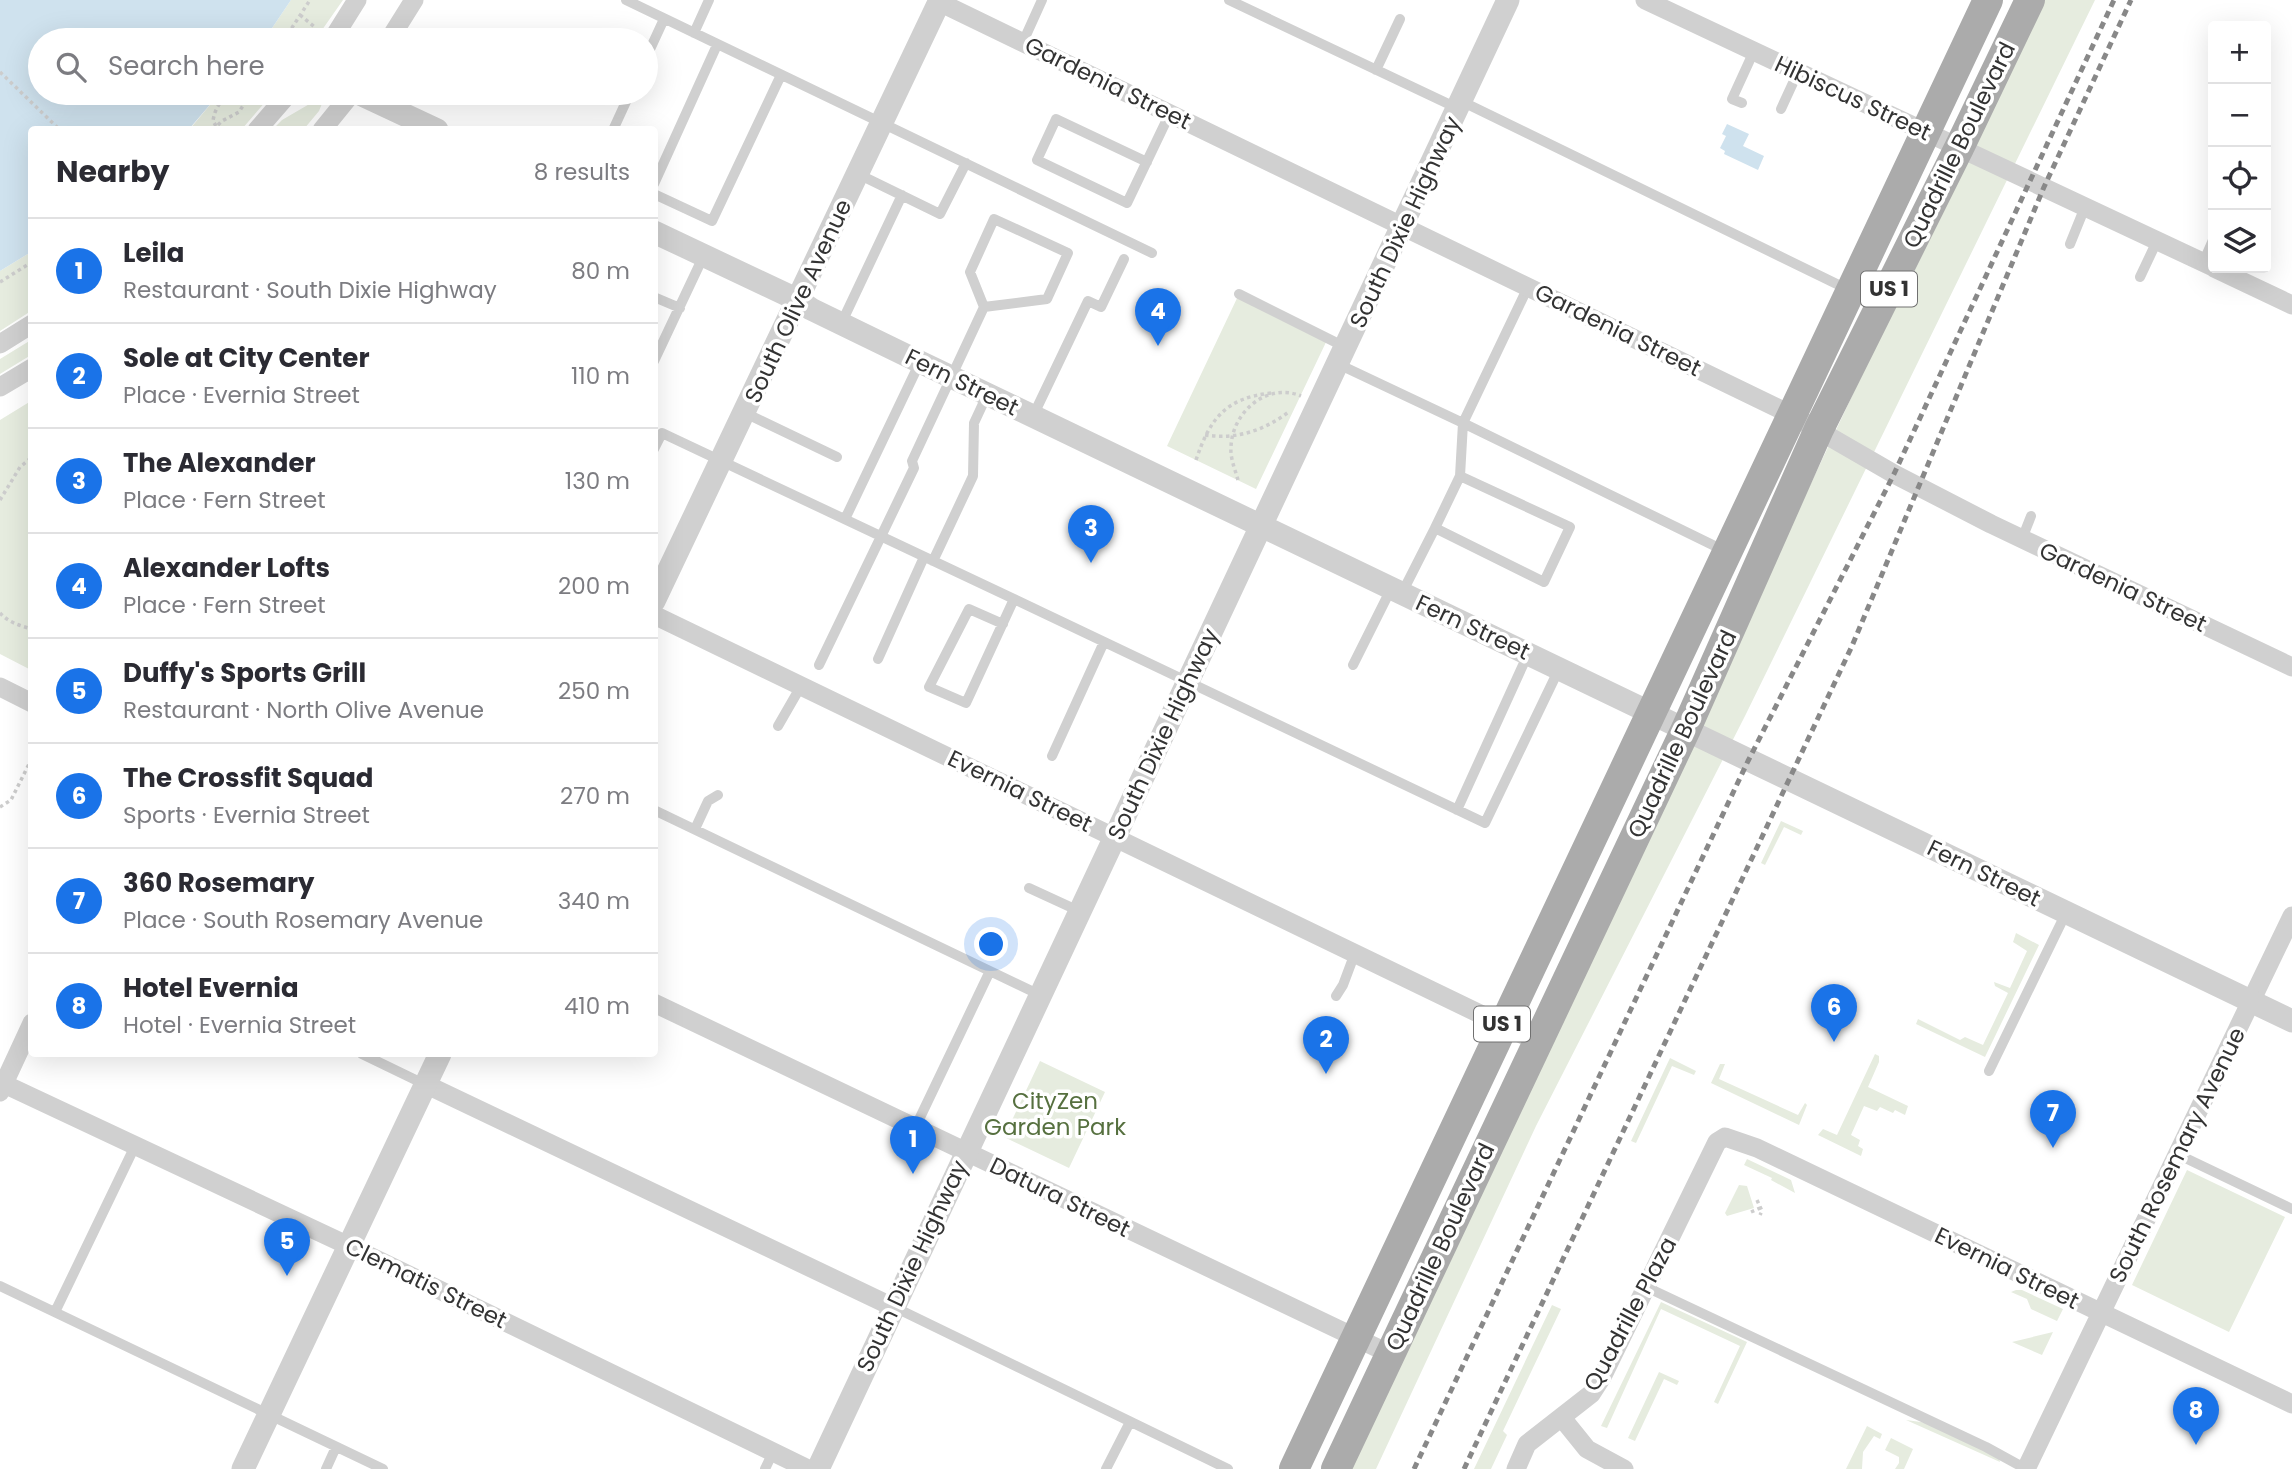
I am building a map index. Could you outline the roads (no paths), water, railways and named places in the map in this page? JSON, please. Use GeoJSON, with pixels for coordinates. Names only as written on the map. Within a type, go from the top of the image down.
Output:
{"type":"FeatureCollection","features":[{"type":"Feature","properties":{"kind":"main road","name":"Quadrille Boulevard"},"geometry":{"type":"LineString","coordinates":[[1294,1469],[1988,0]]}},
{"type":"Feature","properties":{"kind":"main road","name":"Quadrille Boulevard"},"geometry":{"type":"LineString","coordinates":[[1336,1469],[1536,1041],[1686,729],[1819,429],[2030,0]]}},
{"type":"Feature","properties":{"kind":"street"},"geometry":{"type":"LineString","coordinates":[[334,28],[357,0]]}},
{"type":"Feature","properties":{"kind":"street"},"geometry":{"type":"LineString","coordinates":[[396,28],[414,0]]}},
{"type":"Feature","properties":{"kind":"street","name":"South Dixie Highway"},"geometry":{"type":"LineString","coordinates":[[818,1469],[1508,0]]}},
{"type":"Feature","properties":{"kind":"street","name":"Hibiscus Street"},"geometry":{"type":"LineString","coordinates":[[1645,0],[2208,265]]}},
{"type":"Feature","properties":{"kind":"street","name":"Gardenia Street"},"geometry":{"type":"LineString","coordinates":[[935,2],[1403,225],[1792,415],[1894,474],[2022,539],[2292,667]]}},
{"type":"Feature","properties":{"kind":"street","name":"South Olive Avenue"},"geometry":{"type":"LineString","coordinates":[[658,593],[882,123],[935,2]]}},
{"type":"Feature","properties":{"kind":"street"},"geometry":{"type":"LineString","coordinates":[[260,126],[279,105]]}},
{"type":"Feature","properties":{"kind":"street"},"geometry":{"type":"LineString","coordinates":[[325,126],[342,105]]}},
{"type":"Feature","properties":{"kind":"street"},"geometry":{"type":"LineString","coordinates":[[384,105],[429,126]]}},
{"type":"Feature","properties":{"kind":"street","name":"Fern Street"},"geometry":{"type":"LineString","coordinates":[[658,234],[798,300],[841,324],[987,395],[2292,1021]]}},
{"type":"Feature","properties":{"kind":"street","name":"Hibiscus Street"},"geometry":{"type":"LineString","coordinates":[[2225,273],[2292,305]]}},
{"type":"Feature","properties":{"kind":"street"},"geometry":{"type":"LineString","coordinates":[[0,344],[28,326]]}},
{"type":"Feature","properties":{"kind":"street"},"geometry":{"type":"LineString","coordinates":[[0,387],[28,370]]}},
{"type":"Feature","properties":{"kind":"street","name":"Evernia Street"},"geometry":{"type":"LineString","coordinates":[[658,617],[1536,1041]]}},
{"type":"Feature","properties":{"kind":"street"},"geometry":{"type":"LineString","coordinates":[[0,687],[28,701]]}},
{"type":"Feature","properties":{"kind":"street","name":"South Rosemary Avenue"},"geometry":{"type":"LineString","coordinates":[[2026,1469],[2292,916]]}},
{"type":"Feature","properties":{"kind":"street","name":"Datura Street"},"geometry":{"type":"LineString","coordinates":[[658,1005],[1390,1354]]}},
{"type":"Feature","properties":{"kind":"street"},"geometry":{"type":"LineString","coordinates":[[1,1087],[28,1031]]}},
{"type":"Feature","properties":{"kind":"street"},"geometry":{"type":"LineString","coordinates":[[243,1469],[438,1057]]}},
{"type":"Feature","properties":{"kind":"street"},"geometry":{"type":"LineString","coordinates":[[0,1061],[4,1066],[1,1087]]}},
{"type":"Feature","properties":{"kind":"street"},"geometry":{"type":"LineString","coordinates":[[425,1084],[893,1307]]}},
{"type":"Feature","properties":{"kind":"street","name":"Clematis Street"},"geometry":{"type":"LineString","coordinates":[[1,1087],[349,1246],[769,1460],[808,1469]]}},
{"type":"Feature","properties":{"kind":"street","name":"Evernia Street"},"geometry":{"type":"LineString","coordinates":[[1721,1139],[1731,1138],[1757,1148],[2292,1404]]}},
{"type":"Feature","properties":{"kind":"street","name":"Quadrille Plaza"},"geometry":{"type":"LineString","coordinates":[[1516,1469],[1527,1444],[1591,1394],[1597,1386],[1721,1139]]}},
{"type":"Feature","properties":{"kind":"street"},"geometry":{"type":"LineString","coordinates":[[1562,1418],[1601,1464],[1624,1469]]}},
{"type":"Feature","properties":{"kind":"lane"},"geometry":{"type":"LineString","coordinates":[[626,0],[1152,253]]}},
{"type":"Feature","properties":{"kind":"lane"},"geometry":{"type":"LineString","coordinates":[[694,33],[709,0]]}},
{"type":"Feature","properties":{"kind":"lane"},"geometry":{"type":"LineString","coordinates":[[1023,42],[1042,0]]}},
{"type":"Feature","properties":{"kind":"lane"},"geometry":{"type":"LineString","coordinates":[[1229,0],[1851,290]]}},
{"type":"Feature","properties":{"kind":"lane"},"geometry":{"type":"LineString","coordinates":[[658,32],[664,19]]}},
{"type":"Feature","properties":{"kind":"lane"},"geometry":{"type":"LineString","coordinates":[[1376,70],[1400,19]]}},
{"type":"Feature","properties":{"kind":"lane"},"geometry":{"type":"LineString","coordinates":[[658,175],[717,45]]}},
{"type":"Feature","properties":{"kind":"lane"},"geometry":{"type":"LineString","coordinates":[[1742,103],[1732,99],[1754,51]]}},
{"type":"Feature","properties":{"kind":"lane"},"geometry":{"type":"LineString","coordinates":[[1781,109],[1798,72]]}},
{"type":"Feature","properties":{"kind":"lane"},"geometry":{"type":"LineString","coordinates":[[658,196],[712,221],[781,75]]}},
{"type":"Feature","properties":{"kind":"lane"},"geometry":{"type":"LineString","coordinates":[[615,126],[624,105]]}},
{"type":"Feature","properties":{"kind":"lane"},"geometry":{"type":"LineString","coordinates":[[1147,162],[1056,120],[1037,160],[1127,203],[1147,162],[1170,113]]}},
{"type":"Feature","properties":{"kind":"lane"},"geometry":{"type":"LineString","coordinates":[[858,174],[940,214],[966,163]]}},
{"type":"Feature","properties":{"kind":"lane"},"geometry":{"type":"LineString","coordinates":[[841,324],[902,195]]}},
{"type":"Feature","properties":{"kind":"lane"},"geometry":{"type":"LineString","coordinates":[[2070,244],[2085,207]]}},
{"type":"Feature","properties":{"kind":"lane"},"geometry":{"type":"LineString","coordinates":[[819,665],[914,468],[912,461],[985,307],[970,272],[994,219],[1068,253],[1047,299],[985,307]]}},
{"type":"Feature","properties":{"kind":"lane"},"geometry":{"type":"LineString","coordinates":[[2140,277],[2157,241]]}},
{"type":"Feature","properties":{"kind":"lane"},"geometry":{"type":"LineString","coordinates":[[658,353],[704,256]]}},
{"type":"Feature","properties":{"kind":"lane"},"geometry":{"type":"LineString","coordinates":[[1032,416],[1088,301],[1101,307],[1124,259]]}},
{"type":"Feature","properties":{"kind":"lane"},"geometry":{"type":"LineString","coordinates":[[1353,665],[1435,528],[1460,476],[1463,423],[1528,286]]}},
{"type":"Feature","properties":{"kind":"lane"},"geometry":{"type":"LineString","coordinates":[[1239,294],[1463,423],[1727,552]]}},
{"type":"Feature","properties":{"kind":"lane"},"geometry":{"type":"LineString","coordinates":[[658,299],[680,308]]}},
{"type":"Feature","properties":{"kind":"lane"},"geometry":{"type":"LineString","coordinates":[[845,519],[920,362]]}},
{"type":"Feature","properties":{"kind":"lane"},"geometry":{"type":"LineString","coordinates":[[878,659],[973,476],[974,423],[987,395]]}},
{"type":"Feature","properties":{"kind":"lane"},"geometry":{"type":"LineString","coordinates":[[744,413],[837,457]]}},
{"type":"Feature","properties":{"kind":"lane"},"geometry":{"type":"LineString","coordinates":[[658,441],[662,433],[1485,823],[1560,668]]}},
{"type":"Feature","properties":{"kind":"lane"},"geometry":{"type":"LineString","coordinates":[[1435,528],[1544,582],[1570,527],[1460,476]]}},
{"type":"Feature","properties":{"kind":"lane"},"geometry":{"type":"LineString","coordinates":[[2022,539],[2031,516]]}},
{"type":"Feature","properties":{"kind":"lane"},"geometry":{"type":"LineString","coordinates":[[1003,624],[969,609],[929,687],[966,703],[1003,624],[1014,600]]}},
{"type":"Feature","properties":{"kind":"lane"},"geometry":{"type":"LineString","coordinates":[[1052,756],[1104,642]]}},
{"type":"Feature","properties":{"kind":"lane"},"geometry":{"type":"LineString","coordinates":[[1457,810],[1528,653]]}},
{"type":"Feature","properties":{"kind":"lane"},"geometry":{"type":"LineString","coordinates":[[778,726],[801,686]]}},
{"type":"Feature","properties":{"kind":"lane"},"geometry":{"type":"LineString","coordinates":[[695,829],[708,801],[718,795]]}},
{"type":"Feature","properties":{"kind":"lane"},"geometry":{"type":"LineString","coordinates":[[658,812],[1040,995]]}},
{"type":"Feature","properties":{"kind":"lane"},"geometry":{"type":"LineString","coordinates":[[1029,888],[1079,911]]}},
{"type":"Feature","properties":{"kind":"lane"},"geometry":{"type":"LineString","coordinates":[[1989,1071],[2066,913]]}},
{"type":"Feature","properties":{"kind":"lane"},"geometry":{"type":"LineString","coordinates":[[1336,996],[1355,953]]}},
{"type":"Feature","properties":{"kind":"lane"},"geometry":{"type":"LineString","coordinates":[[915,1128],[990,971]]}},
{"type":"Feature","properties":{"kind":"lane"},"geometry":{"type":"LineString","coordinates":[[368,1057],[425,1084]]}},
{"type":"Feature","properties":{"kind":"lane"},"geometry":{"type":"LineString","coordinates":[[55,1312],[135,1146]]}},
{"type":"Feature","properties":{"kind":"lane"},"geometry":{"type":"LineString","coordinates":[[2176,1153],[2292,1209]]}},
{"type":"Feature","properties":{"kind":"lane"},"geometry":{"type":"LineString","coordinates":[[0,1286],[383,1469]]}},
{"type":"Feature","properties":{"kind":"lane"},"geometry":{"type":"LineString","coordinates":[[1646,1287],[1986,1447],[2026,1469]]}},
{"type":"Feature","properties":{"kind":"lane"},"geometry":{"type":"LineString","coordinates":[[893,1307],[1228,1469]]}},
{"type":"Feature","properties":{"kind":"lane"},"geometry":{"type":"LineString","coordinates":[[1106,1469],[1130,1422]]}},
{"type":"Feature","properties":{"kind":"lane"},"geometry":{"type":"LineString","coordinates":[[326,1469],[336,1447]]}},
{"type":"Feature","properties":{"kind":"water"},"geometry":{"type":"Polygon","coordinates":[[[0,0],[291,0],[272,28],[28,28],[28,105],[210,105],[192,126],[28,126],[28,254],[0,271],[0,0]]]}},
{"type":"Feature","properties":{"kind":"water"},"geometry":{"type":"Polygon","coordinates":[[[1727,124],[1749,134],[1743,146],[1764,156],[1758,170],[1724,154],[1725,151],[1720,148],[1726,136],[1722,134],[1727,124]]]}},
{"type":"Feature","properties":{"kind":"railway"},"geometry":{"type":"LineString","coordinates":[[1414,1469],[1748,761],[1894,474],[2114,0]]}},
{"type":"Feature","properties":{"kind":"railway"},"geometry":{"type":"LineString","coordinates":[[1464,1469],[1852,646],[2044,187],[2131,0]]}},
{"type":"Feature","properties":{"kind":"place","name":"Alexander Lofts"},"geometry":{"type":"Point","coordinates":[1158,346]}},
{"type":"Feature","properties":{"kind":"place","name":"The Alexander"},"geometry":{"type":"Point","coordinates":[1091,563]}},
{"type":"Feature","properties":{"kind":"place","name":"The Crossfit Squad"},"geometry":{"type":"Point","coordinates":[1834,1042]}},
{"type":"Feature","properties":{"kind":"place","name":"Sole at City Center"},"geometry":{"type":"Point","coordinates":[1326,1074]}},
{"type":"Feature","properties":{"kind":"place","name":"360 Rosemary"},"geometry":{"type":"Point","coordinates":[2053,1148]}},
{"type":"Feature","properties":{"kind":"place","name":"Leila"},"geometry":{"type":"Point","coordinates":[913,1174]}},
{"type":"Feature","properties":{"kind":"place","name":"Duffy's Sports Grill"},"geometry":{"type":"Point","coordinates":[287,1276]}},
{"type":"Feature","properties":{"kind":"place","name":"Hotel Evernia"},"geometry":{"type":"Point","coordinates":[2196,1445]}},
{"type":"Feature","properties":{"kind":"park label","name":"CityZen Garden Park"},"geometry":{"type":"Point","coordinates":[1055,1114]}}]}
